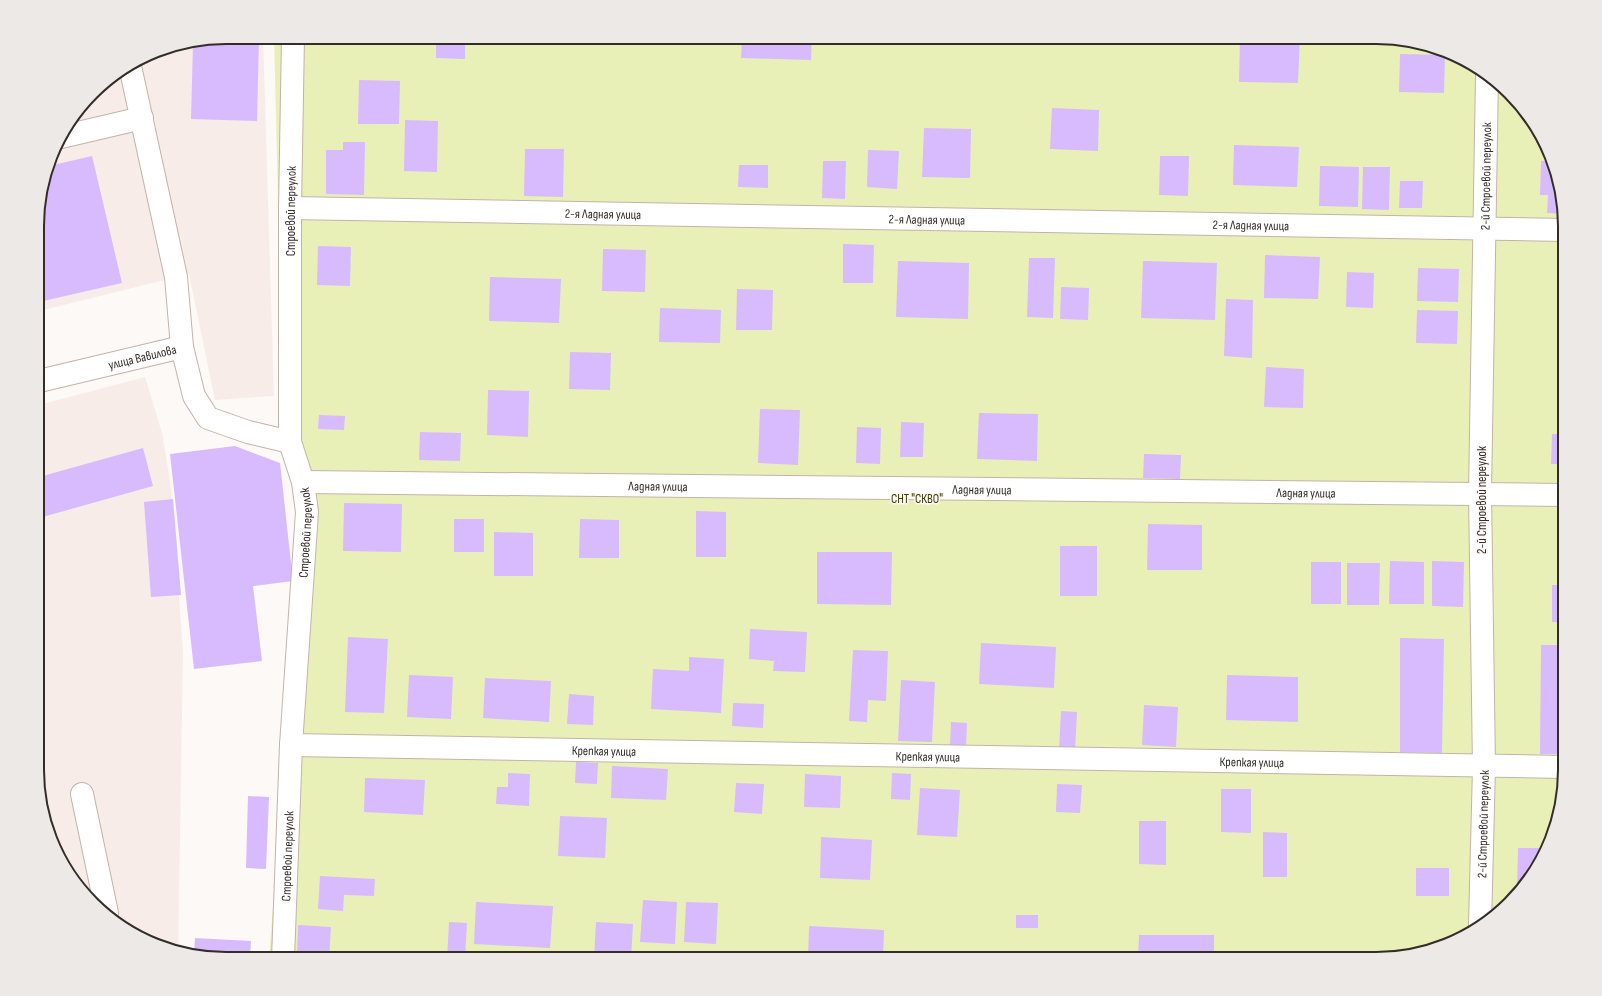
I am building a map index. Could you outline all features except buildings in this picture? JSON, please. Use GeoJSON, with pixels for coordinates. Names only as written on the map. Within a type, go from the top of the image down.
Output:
{"type":"FeatureCollection","features":[{"type":"Feature","properties":{"kind":"street","name":"Строевой переулок"},"geometry":{"type":"LineString","coordinates":[[283,952],[291,745],[307,512],[303,482],[290,442],[290,208],[293,44]]}},
{"type":"Feature","properties":{"kind":"street"},"geometry":{"type":"LineString","coordinates":[[131,71],[176,277],[182,347]]}},
{"type":"Feature","properties":{"kind":"street","name":"2-й Строевой переулок"},"geometry":{"type":"LineString","coordinates":[[1480,919],[1484,766],[1480,493],[1487,82]]}},
{"type":"Feature","properties":{"kind":"street"},"geometry":{"type":"LineString","coordinates":[[68,135],[142,118]]}},
{"type":"Feature","properties":{"kind":"street","name":"2-я Ладная улица"},"geometry":{"type":"LineString","coordinates":[[290,208],[1558,230]]}},
{"type":"Feature","properties":{"kind":"street","name":"улица Вавилова"},"geometry":{"type":"LineString","coordinates":[[44,380],[182,347],[194,396],[208,418],[248,432],[290,442]]}},
{"type":"Feature","properties":{"kind":"street","name":"Ладная улица"},"geometry":{"type":"LineString","coordinates":[[303,482],[1558,495]]}},
{"type":"Feature","properties":{"kind":"street","name":"Крепкая улица"},"geometry":{"type":"LineString","coordinates":[[291,745],[1558,767]]}},
{"type":"Feature","properties":{"kind":"street"},"geometry":{"type":"LineString","coordinates":[[82,794],[106,907]]}},
{"type":"Feature","properties":{"kind":"shaded area"},"geometry":{"type":"Polygon","coordinates":[[[214,44],[263,44],[274,396],[215,400],[189,274],[44,310],[44,214],[50,179],[58,156],[68,135],[82,115],[106,89],[135,68],[156,58],[190,47],[214,44]]]}},
{"type":"Feature","properties":{"kind":"shaded area"},"geometry":{"type":"Polygon","coordinates":[[[145,377],[162,433],[171,487],[183,653],[178,946],[156,938],[135,928],[97,899],[68,861],[58,840],[47,806],[44,782],[44,404],[145,377]]]}},
{"type":"Feature","properties":{"kind":"green space","name":"СНТ \"СКВО\""},"geometry":{"type":"Polygon","coordinates":[[[274,44],[1388,44],[1423,50],[1446,58],[1467,68],[1505,97],[1534,135],[1544,156],[1555,190],[1558,214],[1558,782],[1552,817],[1544,840],[1534,861],[1513,890],[1496,907],[1467,928],[1446,938],[1412,949],[1388,952],[270,952],[303,510],[284,433],[274,44]]]}}]}
